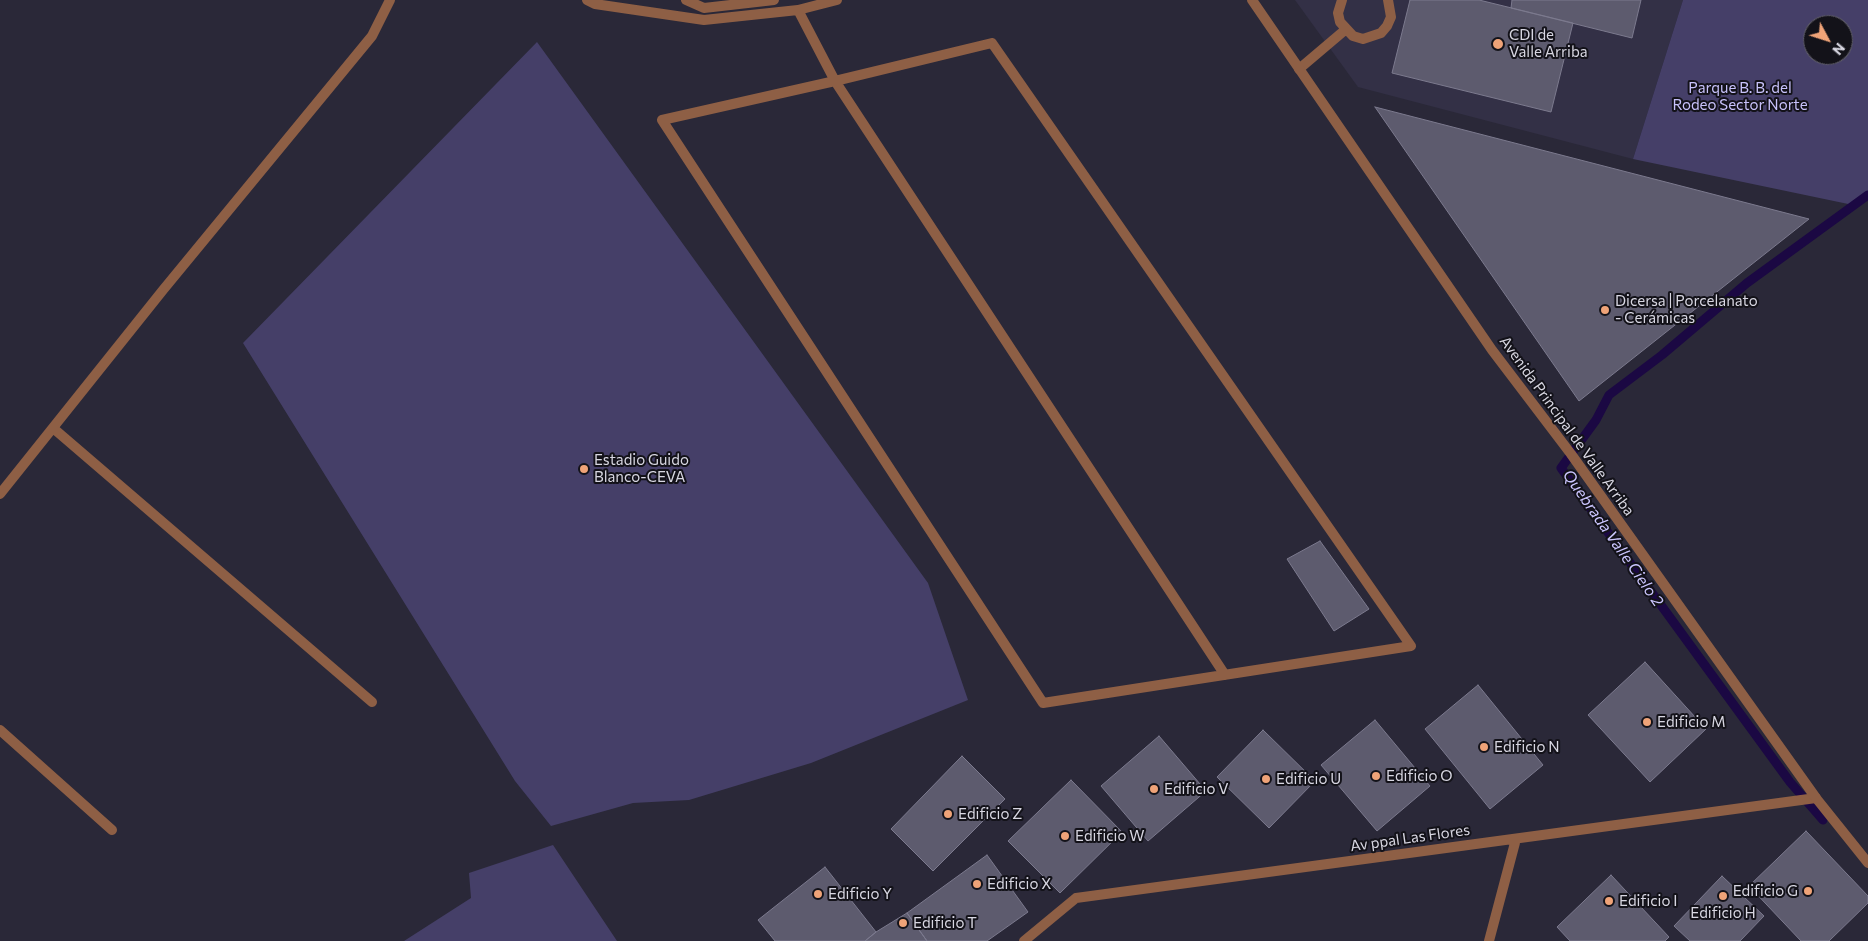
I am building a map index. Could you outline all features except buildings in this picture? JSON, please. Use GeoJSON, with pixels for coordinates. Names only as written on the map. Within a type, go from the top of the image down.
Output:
{"type":"FeatureCollection","features":[{"type":"Feature","properties":{"kind":"street"},"geometry":{"type":"LineString","coordinates":[[0,494],[163,290],[372,36],[390,0]]}},
{"type":"Feature","properties":{"kind":"street"},"geometry":{"type":"LineString","coordinates":[[587,0],[595,4],[704,20],[798,10],[837,0]]}},
{"type":"Feature","properties":{"kind":"street"},"geometry":{"type":"LineString","coordinates":[[686,0],[704,8],[774,0]]}},
{"type":"Feature","properties":{"kind":"street","name":"Avenida Principal de Valle Arriba"},"geometry":{"type":"LineString","coordinates":[[1252,0],[1492,350],[1571,454],[1816,798],[1868,863]]}},
{"type":"Feature","properties":{"kind":"street"},"geometry":{"type":"LineString","coordinates":[[1342,0],[1338,13],[1340,22],[1353,36],[1363,39],[1381,33],[1391,17],[1388,0]]}},
{"type":"Feature","properties":{"kind":"street"},"geometry":{"type":"LineString","coordinates":[[798,10],[835,82],[1225,674]]}},
{"type":"Feature","properties":{"kind":"street"},"geometry":{"type":"LineString","coordinates":[[1299,69],[1346,30]]}},
{"type":"Feature","properties":{"kind":"street"},"geometry":{"type":"LineString","coordinates":[[992,42],[1411,646],[1043,703],[662,120],[835,82],[992,42]]}},
{"type":"Feature","properties":{"kind":"street"},"geometry":{"type":"LineString","coordinates":[[53,428],[372,702]]}},
{"type":"Feature","properties":{"kind":"street"},"geometry":{"type":"LineString","coordinates":[[0,730],[112,830]]}},
{"type":"Feature","properties":{"kind":"street","name":"Av ppal Las Flores"},"geometry":{"type":"LineString","coordinates":[[1024,941],[1076,898],[1816,798]]}},
{"type":"Feature","properties":{"kind":"street"},"geometry":{"type":"LineString","coordinates":[[1488,941],[1516,839]]}},
{"type":"Feature","properties":{"kind":"shaded area","name":"CDI de Valle Arriba"},"geometry":{"type":"Polygon","coordinates":[[[1295,0],[1683,0],[1633,159],[1358,87],[1295,0]]]}},
{"type":"Feature","properties":{"kind":"green space","name":"Parque B. B. del Rodeo Sector Norte"},"geometry":{"type":"Polygon","coordinates":[[[1683,0],[1868,0],[1868,195],[1853,205],[1633,159],[1683,0]]]}},
{"type":"Feature","properties":{"kind":"green space","name":"Estadio Guido Blanco-CEVA"},"geometry":{"type":"Polygon","coordinates":[[[537,42],[928,583],[968,700],[811,763],[689,800],[633,803],[551,826],[515,781],[243,343],[537,42]]]}},
{"type":"Feature","properties":{"kind":"green space"},"geometry":{"type":"Polygon","coordinates":[[[553,845],[617,941],[404,941],[471,898],[469,873],[553,845]]]}},
{"type":"Feature","properties":{"kind":"waterway","name":"Quebrada Valle Cielo 2"},"geometry":{"type":"LineString","coordinates":[[1823,820],[1790,782],[1561,468],[1596,420],[1609,395],[1662,355],[1747,283],[1868,195]]}},
{"type":"Feature","properties":{"kind":"place","name":"CDI de Valle Arriba"},"geometry":{"type":"Point","coordinates":[1498,44]}},
{"type":"Feature","properties":{"kind":"place","name":"Dicersa | Porcelanato - Cerámicas"},"geometry":{"type":"Point","coordinates":[1605,310]}},
{"type":"Feature","properties":{"kind":"place","name":"Estadio Guido Blanco-CEVA"},"geometry":{"type":"Point","coordinates":[584,469]}},
{"type":"Feature","properties":{"kind":"place","name":"Edificio M"},"geometry":{"type":"Point","coordinates":[1647,722]}},
{"type":"Feature","properties":{"kind":"place","name":"Edificio N"},"geometry":{"type":"Point","coordinates":[1484,747]}},
{"type":"Feature","properties":{"kind":"place","name":"Edificio O"},"geometry":{"type":"Point","coordinates":[1376,776]}},
{"type":"Feature","properties":{"kind":"place","name":"Edificio U"},"geometry":{"type":"Point","coordinates":[1266,779]}},
{"type":"Feature","properties":{"kind":"place","name":"Edificio V"},"geometry":{"type":"Point","coordinates":[1154,789]}},
{"type":"Feature","properties":{"kind":"place","name":"Edificio Z"},"geometry":{"type":"Point","coordinates":[948,814]}},
{"type":"Feature","properties":{"kind":"place","name":"Edificio W"},"geometry":{"type":"Point","coordinates":[1065,836]}},
{"type":"Feature","properties":{"kind":"place","name":"Edificio X"},"geometry":{"type":"Point","coordinates":[977,884]}},
{"type":"Feature","properties":{"kind":"place","name":"Edificio G"},"geometry":{"type":"Point","coordinates":[1808,891]}},
{"type":"Feature","properties":{"kind":"place","name":"Edificio Y"},"geometry":{"type":"Point","coordinates":[818,894]}},
{"type":"Feature","properties":{"kind":"place","name":"Edificio H"},"geometry":{"type":"Point","coordinates":[1723,896]}},
{"type":"Feature","properties":{"kind":"place","name":"Edificio I"},"geometry":{"type":"Point","coordinates":[1609,901]}},
{"type":"Feature","properties":{"kind":"place","name":"Edificio T"},"geometry":{"type":"Point","coordinates":[903,923]}}]}
